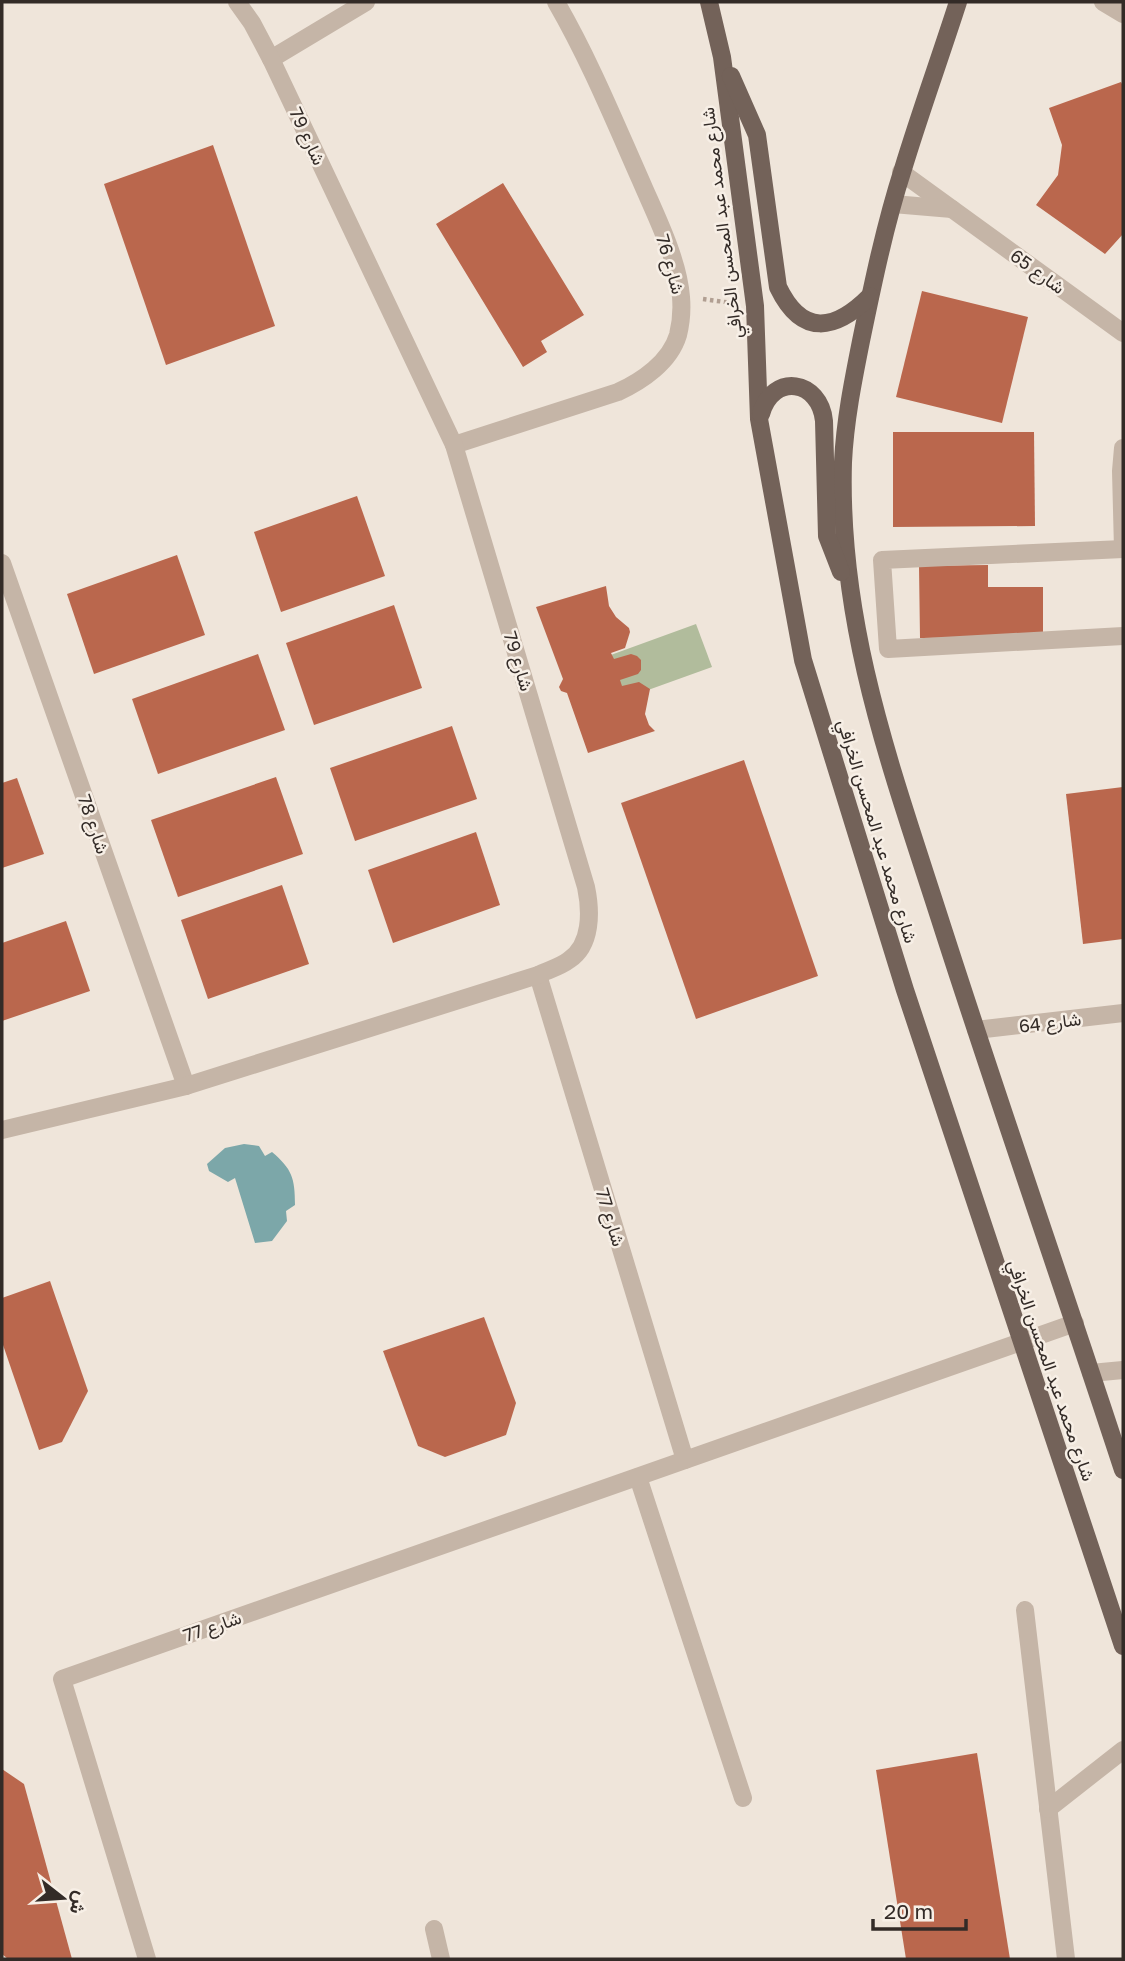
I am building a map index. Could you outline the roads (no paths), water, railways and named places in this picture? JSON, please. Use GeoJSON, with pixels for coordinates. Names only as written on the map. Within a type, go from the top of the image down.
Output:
{"type":"FeatureCollection","features":[{"type":"Feature","properties":{"kind":"main road","name":"شارع محمد عبد المحسن الخرافي"},"geometry":{"type":"LineString","coordinates":[[709,2],[722,57],[755,306],[759,419],[803,660],[905,990],[1123,1646]]}},
{"type":"Feature","properties":{"kind":"main road","name":"شارع محمد عبد المحسن الخرافي"},"geometry":{"type":"LineString","coordinates":[[958,2],[901,172],[870,296],[848,409],[843,459],[843,522],[850,594],[875,718],[1123,1470]]}},
{"type":"Feature","properties":{"kind":"main road"},"geometry":{"type":"LineString","coordinates":[[722,57],[757,135],[778,287],[783,298],[799,316],[808,321],[828,323],[850,315],[870,296]]}},
{"type":"Feature","properties":{"kind":"main road"},"geometry":{"type":"LineString","coordinates":[[759,419],[767,398],[781,387],[803,388],[821,405],[827,536],[850,594]]}},
{"type":"Feature","properties":{"kind":"street","name":"شارع 79"},"geometry":{"type":"LineString","coordinates":[[186,1086],[538,975],[571,959],[578,951],[588,926],[588,899],[454,445],[271,59],[252,23],[237,2]]}},
{"type":"Feature","properties":{"kind":"street"},"geometry":{"type":"LineString","coordinates":[[271,59],[366,2]]}},
{"type":"Feature","properties":{"kind":"street","name":"شارع 76"},"geometry":{"type":"LineString","coordinates":[[454,445],[633,385],[659,365],[674,343],[680,323],[681,296],[668,248],[651,204],[592,69],[555,2]]}},
{"type":"Feature","properties":{"kind":"street"},"geometry":{"type":"LineString","coordinates":[[1103,2],[1123,13]]}},
{"type":"Feature","properties":{"kind":"street","name":"شارع 65"},"geometry":{"type":"LineString","coordinates":[[901,172],[1123,333]]}},
{"type":"Feature","properties":{"kind":"street"},"geometry":{"type":"LineString","coordinates":[[894,204],[952,209]]}},
{"type":"Feature","properties":{"kind":"street"},"geometry":{"type":"LineString","coordinates":[[1123,448],[1123,549],[882,560],[888,649],[1123,636]]}},
{"type":"Feature","properties":{"kind":"street","name":"شارع 78"},"geometry":{"type":"LineString","coordinates":[[2,563],[186,1086]]}},
{"type":"Feature","properties":{"kind":"street","name":"شارع 77"},"geometry":{"type":"LineString","coordinates":[[538,975],[685,1460]]}},
{"type":"Feature","properties":{"kind":"street","name":"شارع 64"},"geometry":{"type":"LineString","coordinates":[[976,1030],[1123,1013]]}},
{"type":"Feature","properties":{"kind":"street"},"geometry":{"type":"LineString","coordinates":[[2,1130],[186,1086]]}},
{"type":"Feature","properties":{"kind":"street","name":"شارع 77"},"geometry":{"type":"LineString","coordinates":[[147,1959],[62,1679],[1075,1323]]}},
{"type":"Feature","properties":{"kind":"street"},"geometry":{"type":"LineString","coordinates":[[1091,1373],[1123,1370]]}},
{"type":"Feature","properties":{"kind":"street"},"geometry":{"type":"LineString","coordinates":[[638,1477],[743,1798]]}},
{"type":"Feature","properties":{"kind":"street"},"geometry":{"type":"LineString","coordinates":[[1025,1610],[1066,1959]]}},
{"type":"Feature","properties":{"kind":"street"},"geometry":{"type":"LineString","coordinates":[[1048,1809],[1123,1750]]}},
{"type":"Feature","properties":{"kind":"street"},"geometry":{"type":"LineString","coordinates":[[434,1929],[441,1959]]}},
{"type":"Feature","properties":{"kind":"water"},"geometry":{"type":"Polygon","coordinates":[[[244,1144],[259,1146],[265,1156],[272,1152],[288,1169],[293,1181],[295,1205],[286,1211],[287,1221],[272,1241],[255,1243],[235,1178],[228,1182],[209,1171],[207,1164],[225,1148],[244,1144]]]}}]}
